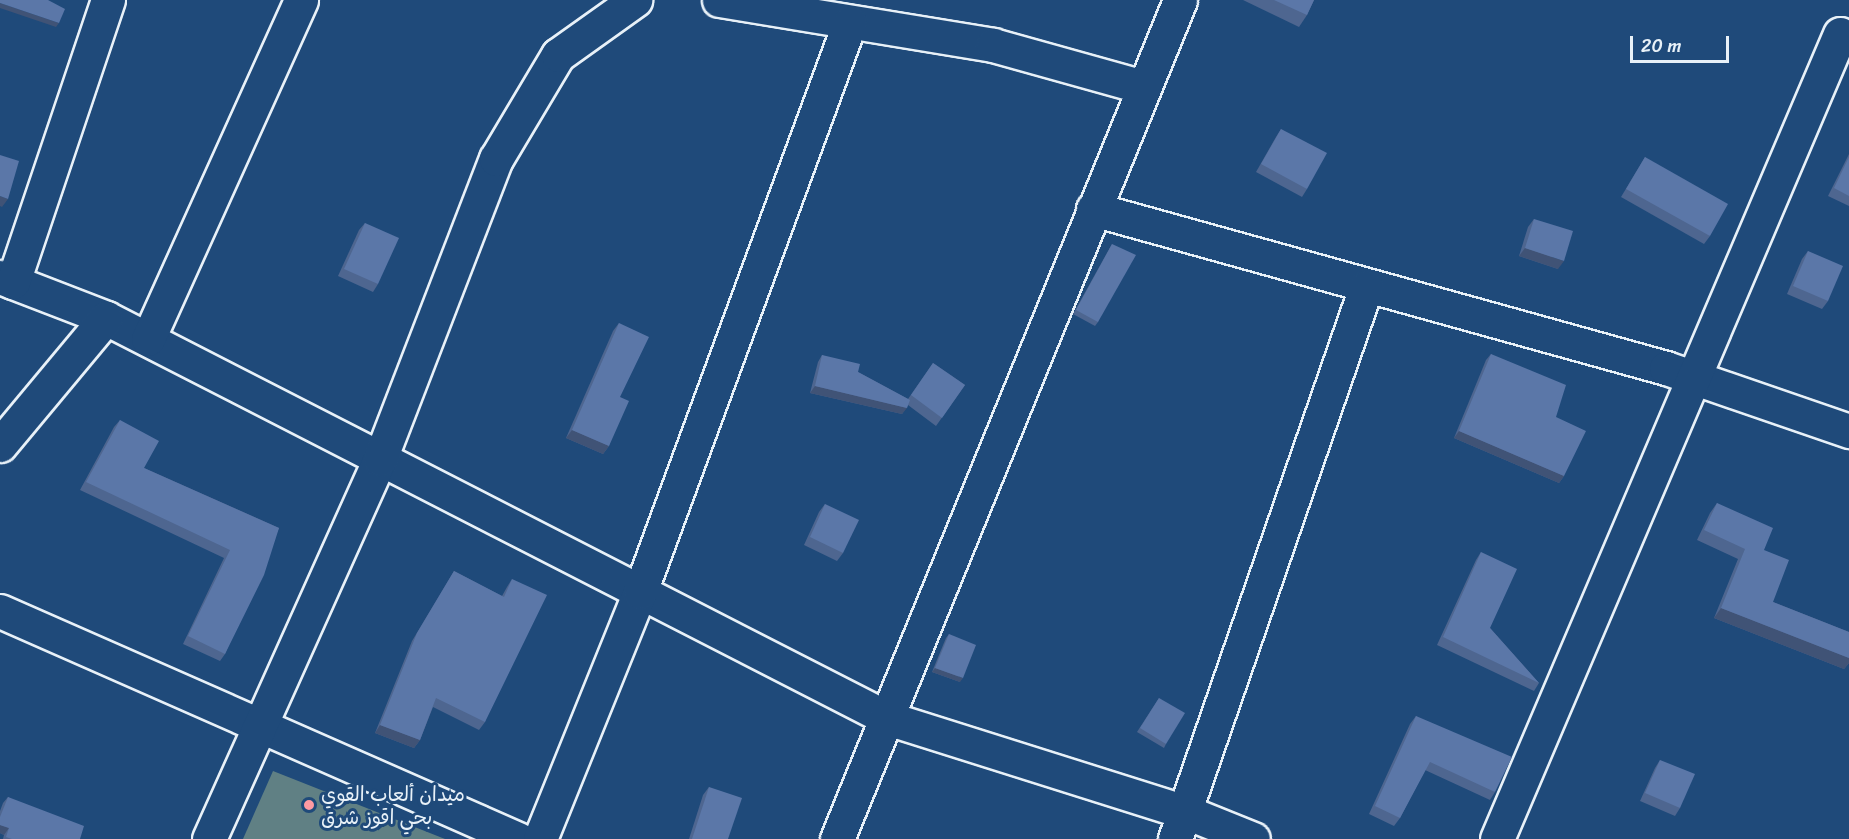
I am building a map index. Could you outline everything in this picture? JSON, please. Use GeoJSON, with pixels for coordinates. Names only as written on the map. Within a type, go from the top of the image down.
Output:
{"type":"FeatureCollection","features":[{"type":"Feature","properties":{"kind":"street"},"geometry":{"type":"LineString","coordinates":[[108,0],[7,280],[106,318],[886,718],[1181,826],[1253,839]]}},
{"type":"Feature","properties":{"kind":"street"},"geometry":{"type":"LineString","coordinates":[[148,339],[301,0]]}},
{"type":"Feature","properties":{"kind":"street"},"geometry":{"type":"LineString","coordinates":[[209,839],[381,459],[496,159],[558,55],[635,0]]}},
{"type":"Feature","properties":{"kind":"street"},"geometry":{"type":"LineString","coordinates":[[718,0],[993,45],[1143,87]]}},
{"type":"Feature","properties":{"kind":"street"},"geometry":{"type":"LineString","coordinates":[[837,839],[1180,0]]}},
{"type":"Feature","properties":{"kind":"street"},"geometry":{"type":"LineString","coordinates":[[540,839],[640,592],[850,22]]}},
{"type":"Feature","properties":{"kind":"street"},"geometry":{"type":"LineString","coordinates":[[1497,839],[1698,379],[1840,34]]}},
{"type":"Feature","properties":{"kind":"street"},"geometry":{"type":"LineString","coordinates":[[1094,210],[1698,379],[1849,431]]}},
{"type":"Feature","properties":{"kind":"street"},"geometry":{"type":"LineString","coordinates":[[1181,826],[1366,287]]}},
{"type":"Feature","properties":{"kind":"street"},"geometry":{"type":"LineString","coordinates":[[0,445],[106,318]]}},
{"type":"Feature","properties":{"kind":"street"},"geometry":{"type":"LineString","coordinates":[[0,610],[518,839]]}},
{"type":"Feature","properties":{"kind":"green space","name":"ميدان ألعاب القوي بحي اقوز شرق"},"geometry":{"type":"Polygon","coordinates":[[[273,771],[445,839],[243,839],[273,771]]]}},
{"type":"Feature","properties":{"kind":"building"},"geometry":{"type":"Polygon","coordinates":[[[0,0],[48,0],[65,9],[59,23],[0,3],[0,0]]]}},
{"type":"Feature","properties":{"kind":"building"},"geometry":{"type":"Polygon","coordinates":[[[1274,0],[1314,0],[1307,15],[1274,0]]]}},
{"type":"Feature","properties":{"kind":"building"},"geometry":{"type":"Polygon","coordinates":[[[1281,129],[1327,153],[1307,189],[1261,164],[1281,129]]]}},
{"type":"Feature","properties":{"kind":"building"},"geometry":{"type":"Polygon","coordinates":[[[0,155],[19,161],[8,199],[0,196],[0,155]]]}},
{"type":"Feature","properties":{"kind":"building"},"geometry":{"type":"Polygon","coordinates":[[[1645,157],[1728,204],[1710,236],[1626,189],[1645,157]]]}},
{"type":"Feature","properties":{"kind":"building"},"geometry":{"type":"Polygon","coordinates":[[[1849,157],[1849,196],[1834,188],[1849,157]]]}},
{"type":"Feature","properties":{"kind":"building"},"geometry":{"type":"Polygon","coordinates":[[[1534,219],[1573,231],[1564,261],[1525,248],[1534,219]]]}},
{"type":"Feature","properties":{"kind":"building"},"geometry":{"type":"Polygon","coordinates":[[[365,223],[399,238],[378,284],[344,269],[365,223]]]}},
{"type":"Feature","properties":{"kind":"building"},"geometry":{"type":"Polygon","coordinates":[[[1112,244],[1136,255],[1098,322],[1076,310],[1112,244]]]}},
{"type":"Feature","properties":{"kind":"building"},"geometry":{"type":"Polygon","coordinates":[[[1808,251],[1843,266],[1828,301],[1793,286],[1808,251]]]}},
{"type":"Feature","properties":{"kind":"building"},"geometry":{"type":"Polygon","coordinates":[[[619,323],[649,337],[620,397],[629,401],[609,446],[572,430],[619,323]]]}},
{"type":"Feature","properties":{"kind":"building"},"geometry":{"type":"Polygon","coordinates":[[[1491,354],[1566,385],[1556,417],[1586,431],[1564,476],[1459,431],[1491,354]]]}},
{"type":"Feature","properties":{"kind":"building"},"geometry":{"type":"Polygon","coordinates":[[[822,355],[860,364],[858,372],[910,400],[907,408],[815,386],[822,355]]]}},
{"type":"Feature","properties":{"kind":"building"},"geometry":{"type":"Polygon","coordinates":[[[933,363],[965,385],[942,418],[911,395],[933,363]]]}},
{"type":"Feature","properties":{"kind":"building"},"geometry":{"type":"Polygon","coordinates":[[[120,420],[159,441],[144,468],[279,528],[264,575],[225,654],[188,636],[230,550],[86,482],[120,420]]]}},
{"type":"Feature","properties":{"kind":"building"},"geometry":{"type":"Polygon","coordinates":[[[1717,503],[1773,528],[1764,550],[1789,560],[1773,602],[1849,632],[1849,658],[1721,608],[1745,549],[1704,530],[1717,503]]]}},
{"type":"Feature","properties":{"kind":"building"},"geometry":{"type":"Polygon","coordinates":[[[825,504],[859,520],[843,553],[810,537],[825,504]]]}},
{"type":"Feature","properties":{"kind":"building"},"geometry":{"type":"Polygon","coordinates":[[[1481,552],[1517,569],[1490,628],[1539,683],[1443,637],[1481,552]]]}},
{"type":"Feature","properties":{"kind":"building"},"geometry":{"type":"Polygon","coordinates":[[[454,571],[504,597],[512,579],[547,595],[485,722],[436,698],[420,740],[380,725],[417,633],[454,571]]]}},
{"type":"Feature","properties":{"kind":"building"},"geometry":{"type":"Polygon","coordinates":[[[949,634],[976,645],[963,678],[935,668],[949,634]]]}},
{"type":"Feature","properties":{"kind":"building"},"geometry":{"type":"Polygon","coordinates":[[[1159,698],[1185,713],[1166,744],[1140,728],[1159,698]]]}},
{"type":"Feature","properties":{"kind":"building"},"geometry":{"type":"Polygon","coordinates":[[[1416,716],[1512,757],[1495,792],[1430,762],[1400,818],[1375,806],[1416,716]]]}},
{"type":"Feature","properties":{"kind":"building"},"geometry":{"type":"Polygon","coordinates":[[[1660,760],[1695,774],[1680,808],[1645,793],[1660,760]]]}},
{"type":"Feature","properties":{"kind":"building"},"geometry":{"type":"Polygon","coordinates":[[[709,787],[742,798],[728,839],[692,839],[709,787]]]}},
{"type":"Feature","properties":{"kind":"building"},"geometry":{"type":"Polygon","coordinates":[[[8,797],[84,826],[80,839],[12,839],[6,837],[9,828],[0,825],[0,817],[8,797]]]}},
{"type":"Feature","properties":{"kind":"place","name":"ميدان ألعاب القوي بحي اقوز شرق"},"geometry":{"type":"Point","coordinates":[309,805]}}]}
